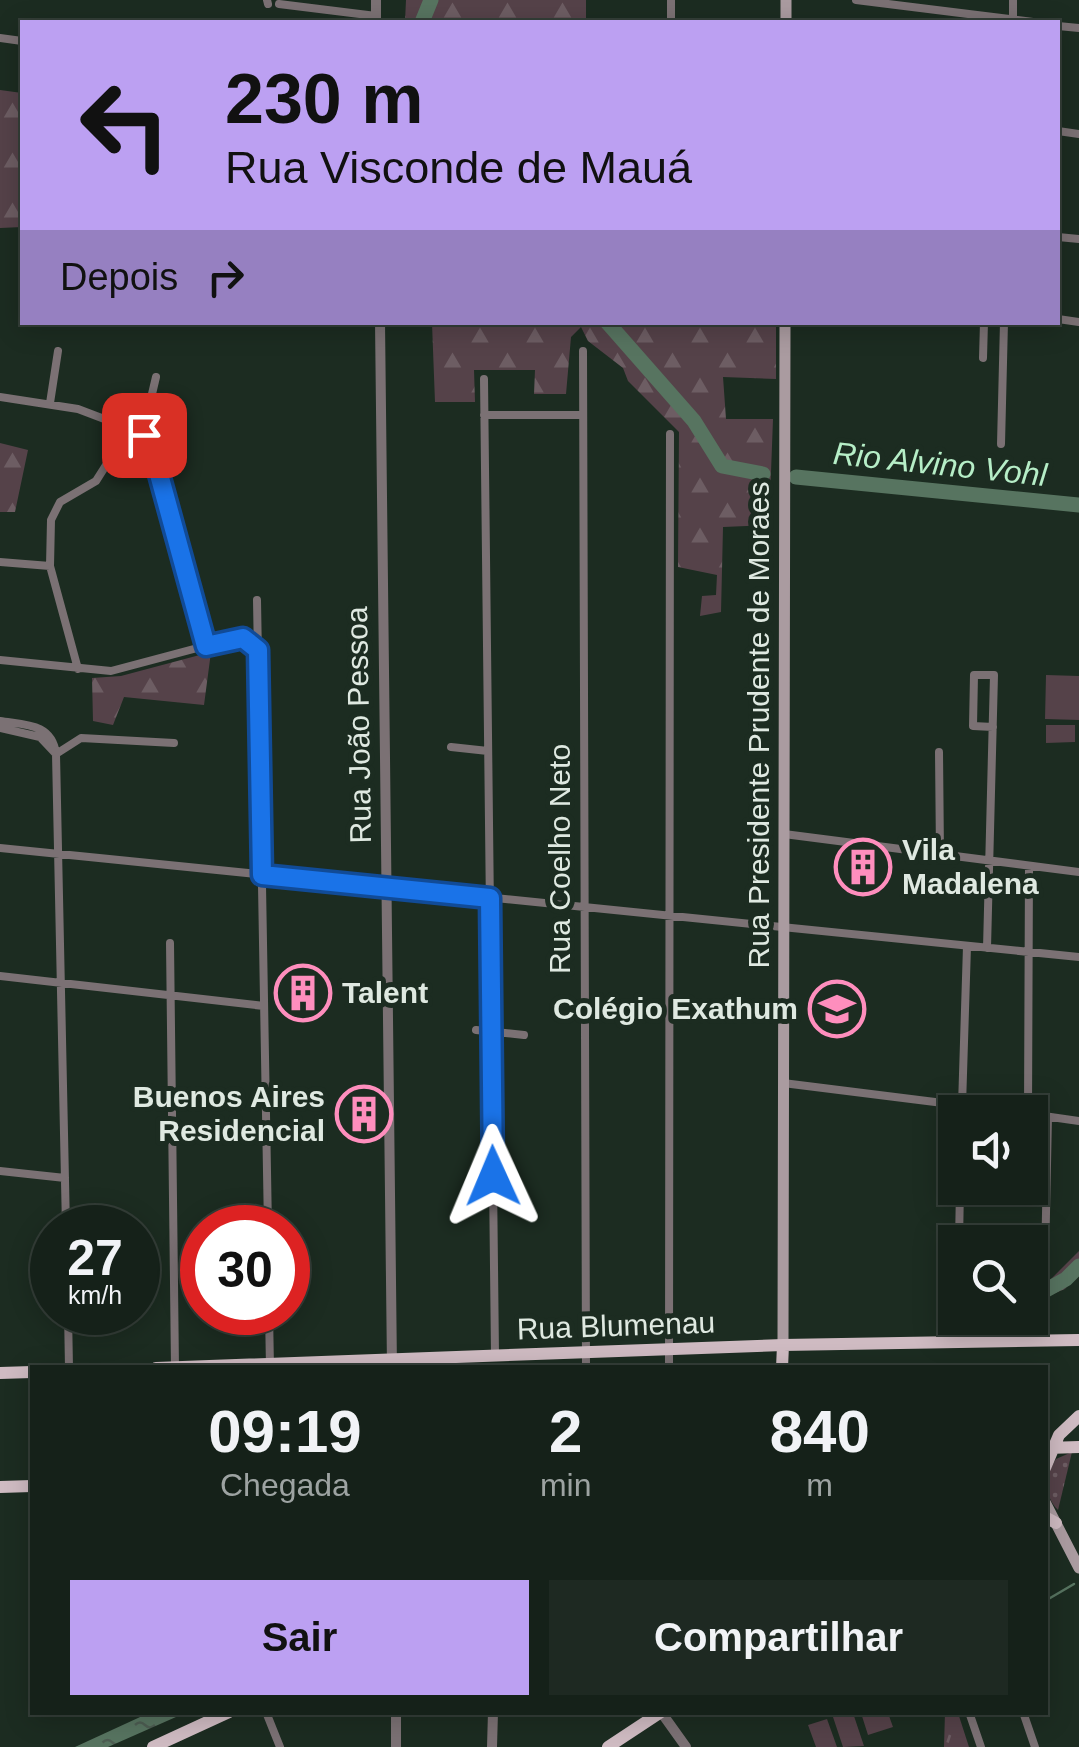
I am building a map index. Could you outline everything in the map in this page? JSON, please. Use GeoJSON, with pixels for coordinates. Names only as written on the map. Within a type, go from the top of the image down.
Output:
{"type":"FeatureCollection","features":[{"type":"Feature","properties":{"kind":"main road","name":"Rua Presidente Prudente de Moraes"},"geometry":{"type":"LineString","coordinates":[[782,1365],[785,325]]}},
{"type":"Feature","properties":{"kind":"main road","name":"Rua Blumenau"},"geometry":{"type":"LineString","coordinates":[[270,1365],[495,1361],[586,1352],[782,1344],[1079,1340]]}},
{"type":"Feature","properties":{"kind":"main road"},"geometry":{"type":"LineString","coordinates":[[0,1373],[30,1372]]}},
{"type":"Feature","properties":{"kind":"main road"},"geometry":{"type":"LineString","coordinates":[[1048,1447],[1079,1416]]}},
{"type":"Feature","properties":{"kind":"main road"},"geometry":{"type":"LineString","coordinates":[[1048,1447],[1079,1447]]}},
{"type":"Feature","properties":{"kind":"main road"},"geometry":{"type":"LineString","coordinates":[[0,1487],[30,1486]]}},
{"type":"Feature","properties":{"kind":"main road"},"geometry":{"type":"LineString","coordinates":[[1050,1520],[1079,1568]]}},
{"type":"Feature","properties":{"kind":"main road"},"geometry":{"type":"LineString","coordinates":[[153,1747],[171,1743],[223,1715]]}},
{"type":"Feature","properties":{"kind":"main road"},"geometry":{"type":"LineString","coordinates":[[608,1747],[656,1715]]}},
{"type":"Feature","properties":{"kind":"street"},"geometry":{"type":"LineString","coordinates":[[280,4],[376,19],[376,0]]}},
{"type":"Feature","properties":{"kind":"street"},"geometry":{"type":"LineString","coordinates":[[856,0],[992,20]]}},
{"type":"Feature","properties":{"kind":"street","name":"Rua João Pessoa"},"geometry":{"type":"LineString","coordinates":[[380,325],[392,1363]]}},
{"type":"Feature","properties":{"kind":"street"},"geometry":{"type":"LineString","coordinates":[[983,358],[984,325]]}},
{"type":"Feature","properties":{"kind":"street"},"geometry":{"type":"LineString","coordinates":[[1001,444],[1004,325]]}},
{"type":"Feature","properties":{"kind":"street"},"geometry":{"type":"LineString","coordinates":[[50,403],[58,351]]}},
{"type":"Feature","properties":{"kind":"street","name":"Rua Coelho Neto"},"geometry":{"type":"LineString","coordinates":[[583,351],[586,1365]]}},
{"type":"Feature","properties":{"kind":"street"},"geometry":{"type":"LineString","coordinates":[[110,462],[144,442],[156,376]]}},
{"type":"Feature","properties":{"kind":"street"},"geometry":{"type":"LineString","coordinates":[[484,379],[495,1361]]}},
{"type":"Feature","properties":{"kind":"street"},"geometry":{"type":"LineString","coordinates":[[0,397],[50,403],[102,418],[126,433],[144,434]]}},
{"type":"Feature","properties":{"kind":"street"},"geometry":{"type":"LineString","coordinates":[[78,669],[50,566],[49,534],[55,508],[96,481],[126,433],[150,405]]}},
{"type":"Feature","properties":{"kind":"street"},"geometry":{"type":"LineString","coordinates":[[484,416],[583,415]]}},
{"type":"Feature","properties":{"kind":"street"},"geometry":{"type":"LineString","coordinates":[[126,433],[133,449],[157,472]]}},
{"type":"Feature","properties":{"kind":"street"},"geometry":{"type":"LineString","coordinates":[[144,434],[206,646]]}},
{"type":"Feature","properties":{"kind":"street"},"geometry":{"type":"LineString","coordinates":[[669,1365],[670,434]]}},
{"type":"Feature","properties":{"kind":"street"},"geometry":{"type":"LineString","coordinates":[[0,562],[50,566]]}},
{"type":"Feature","properties":{"kind":"street"},"geometry":{"type":"LineString","coordinates":[[257,600],[268,1205]]}},
{"type":"Feature","properties":{"kind":"street"},"geometry":{"type":"LineString","coordinates":[[0,660],[120,670],[243,638],[258,650]]}},
{"type":"Feature","properties":{"kind":"street"},"geometry":{"type":"LineString","coordinates":[[987,948],[993,727],[994,676],[974,674],[973,726],[993,727]]}},
{"type":"Feature","properties":{"kind":"street"},"geometry":{"type":"LineString","coordinates":[[0,725],[28,724],[44,731],[56,754],[66,1205]]}},
{"type":"Feature","properties":{"kind":"street"},"geometry":{"type":"LineString","coordinates":[[56,754],[81,738],[174,743]]}},
{"type":"Feature","properties":{"kind":"street"},"geometry":{"type":"LineString","coordinates":[[451,747],[488,750]]}},
{"type":"Feature","properties":{"kind":"street"},"geometry":{"type":"LineString","coordinates":[[939,752],[940,854]]}},
{"type":"Feature","properties":{"kind":"street"},"geometry":{"type":"LineString","coordinates":[[784,834],[1079,872]]}},
{"type":"Feature","properties":{"kind":"street"},"geometry":{"type":"LineString","coordinates":[[0,848],[1079,958]]}},
{"type":"Feature","properties":{"kind":"street"},"geometry":{"type":"LineString","coordinates":[[1029,1095],[1030,866]]}},
{"type":"Feature","properties":{"kind":"street"},"geometry":{"type":"LineString","coordinates":[[170,943],[175,1365]]}},
{"type":"Feature","properties":{"kind":"street"},"geometry":{"type":"LineString","coordinates":[[962,1095],[967,946]]}},
{"type":"Feature","properties":{"kind":"street"},"geometry":{"type":"LineString","coordinates":[[0,976],[264,1006]]}},
{"type":"Feature","properties":{"kind":"street"},"geometry":{"type":"LineString","coordinates":[[476,1030],[524,1036]]}},
{"type":"Feature","properties":{"kind":"street"},"geometry":{"type":"LineString","coordinates":[[783,1083],[938,1103]]}},
{"type":"Feature","properties":{"kind":"street"},"geometry":{"type":"LineString","coordinates":[[1048,1117],[1079,1120]]}},
{"type":"Feature","properties":{"kind":"street"},"geometry":{"type":"LineString","coordinates":[[0,1171],[65,1178]]}},
{"type":"Feature","properties":{"kind":"street"},"geometry":{"type":"LineString","coordinates":[[68,1335],[69,1365]]}},
{"type":"Feature","properties":{"kind":"street"},"geometry":{"type":"LineString","coordinates":[[269,1335],[270,1365]]}},
{"type":"Feature","properties":{"kind":"street"},"geometry":{"type":"LineString","coordinates":[[956,1335],[956,1340]]}},
{"type":"Feature","properties":{"kind":"street"},"geometry":{"type":"LineString","coordinates":[[267,1715],[280,1747]]}},
{"type":"Feature","properties":{"kind":"street"},"geometry":{"type":"LineString","coordinates":[[396,1715],[396,1747]]}},
{"type":"Feature","properties":{"kind":"street"},"geometry":{"type":"LineString","coordinates":[[492,1747],[493,1715]]}},
{"type":"Feature","properties":{"kind":"street"},"geometry":{"type":"LineString","coordinates":[[663,1715],[686,1747]]}},
{"type":"Feature","properties":{"kind":"street"},"geometry":{"type":"LineString","coordinates":[[970,1715],[981,1747]]}},
{"type":"Feature","properties":{"kind":"street"},"geometry":{"type":"LineString","coordinates":[[1024,1715],[1034,1747]]}},
{"type":"Feature","properties":{"kind":"green space"},"geometry":{"type":"Polygon","coordinates":[[[406,0],[586,0],[586,20],[405,20],[406,0]]]}},
{"type":"Feature","properties":{"kind":"green space"},"geometry":{"type":"Polygon","coordinates":[[[0,90],[20,93],[20,227],[0,228],[0,90]]]}},
{"type":"Feature","properties":{"kind":"green space"},"geometry":{"type":"Polygon","coordinates":[[[432,325],[776,325],[776,379],[723,377],[726,419],[773,419],[769,525],[723,527],[721,612],[700,616],[702,596],[716,595],[717,575],[678,567],[679,432],[628,381],[623,368],[588,341],[581,327],[571,337],[566,394],[534,394],[535,370],[474,370],[475,402],[435,402],[432,325]]]}},
{"type":"Feature","properties":{"kind":"green space"},"geometry":{"type":"Polygon","coordinates":[[[0,443],[28,450],[15,512],[0,512],[0,443]]]}},
{"type":"Feature","properties":{"kind":"green space"},"geometry":{"type":"Polygon","coordinates":[[[211,652],[204,705],[124,697],[113,725],[93,721],[92,678],[121,676],[211,652]]]}},
{"type":"Feature","properties":{"kind":"green space"},"geometry":{"type":"Polygon","coordinates":[[[1046,675],[1079,676],[1079,720],[1045,719],[1046,675]]]}},
{"type":"Feature","properties":{"kind":"green space"},"geometry":{"type":"Polygon","coordinates":[[[1046,725],[1075,725],[1075,742],[1046,743],[1046,725]]]}},
{"type":"Feature","properties":{"kind":"green space"},"geometry":{"type":"Polygon","coordinates":[[[1079,1251],[1079,1273],[1065,1289],[1048,1296],[1050,1280],[1079,1251]]]}},
{"type":"Feature","properties":{"kind":"green space"},"geometry":{"type":"Polygon","coordinates":[[[1072,1452],[1058,1510],[1048,1492],[1048,1479],[1056,1459],[1072,1452]]]}},
{"type":"Feature","properties":{"kind":"green space"},"geometry":{"type":"Polygon","coordinates":[[[854,1715],[864,1746],[843,1747],[833,1717],[854,1715]]]}},
{"type":"Feature","properties":{"kind":"green space"},"geometry":{"type":"Polygon","coordinates":[[[862,1715],[889,1715],[893,1727],[868,1735],[862,1715]]]}},
{"type":"Feature","properties":{"kind":"green space"},"geometry":{"type":"Polygon","coordinates":[[[945,1715],[959,1715],[969,1747],[944,1747],[945,1715]]]}},
{"type":"Feature","properties":{"kind":"green space"},"geometry":{"type":"Polygon","coordinates":[[[827,1719],[837,1747],[816,1747],[808,1725],[827,1719]]]}},
{"type":"Feature","properties":{"kind":"water"},"geometry":{"type":"Polygon","coordinates":[[[144,1715],[180,1715],[108,1747],[75,1747],[144,1715]]]}},
{"type":"Feature","properties":{"kind":"waterway","name":"Rio Alvino Vohl"},"geometry":{"type":"LineString","coordinates":[[423,20],[431,0]]}},
{"type":"Feature","properties":{"kind":"waterway","name":"Rio Alvino Vohl"},"geometry":{"type":"LineString","coordinates":[[610,325],[694,421],[722,466],[763,474]]}},
{"type":"Feature","properties":{"kind":"waterway","name":"Rio Alvino Vohl"},"geometry":{"type":"LineString","coordinates":[[796,477],[1079,505]]}},
{"type":"Feature","properties":{"kind":"waterway"},"geometry":{"type":"LineString","coordinates":[[1048,1289],[1079,1266]]}},
{"type":"Feature","properties":{"kind":"waterway"},"geometry":{"type":"LineString","coordinates":[[1048,1599],[1074,1584]]}},
{"type":"Feature","properties":{"kind":"place","name":"Vila Madalena"},"geometry":{"type":"Point","coordinates":[863,867]}},
{"type":"Feature","properties":{"kind":"place","name":"Talent"},"geometry":{"type":"Point","coordinates":[303,993]}},
{"type":"Feature","properties":{"kind":"place","name":"Colégio Exathum"},"geometry":{"type":"Point","coordinates":[837,1009]}},
{"type":"Feature","properties":{"kind":"place","name":"Buenos Aires Residencial"},"geometry":{"type":"Point","coordinates":[364,1114]}},
{"type":"Feature","properties":{"kind":"route"},"geometry":{"type":"LineString","coordinates":[[144,435],[154,456],[206,646],[243,638],[258,650],[262,875],[490,898],[493,1176]]}}]}
